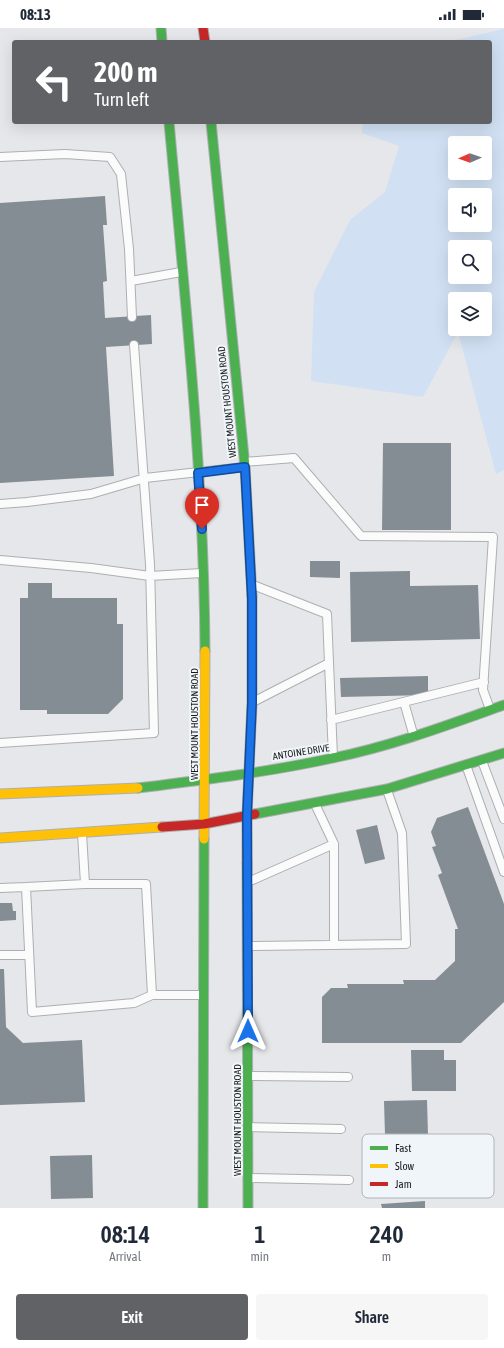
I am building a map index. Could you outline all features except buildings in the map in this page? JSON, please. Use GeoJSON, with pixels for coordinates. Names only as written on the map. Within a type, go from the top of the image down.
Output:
{"type":"FeatureCollection","features":[{"type":"Feature","properties":{"kind":"main road"},"geometry":{"type":"LineString","coordinates":[[161,28],[162,40]]}},
{"type":"Feature","properties":{"kind":"main road"},"geometry":{"type":"LineString","coordinates":[[204,28],[205,40]]}},
{"type":"Feature","properties":{"kind":"main road","name":"WEST MOUNT HOUSTON ROAD"},"geometry":{"type":"LineString","coordinates":[[169,124],[198,473],[203,573],[205,649],[203,1208]]}},
{"type":"Feature","properties":{"kind":"main road","name":"WEST MOUNT HOUSTON ROAD"},"geometry":{"type":"LineString","coordinates":[[211,124],[244,465],[252,584],[252,703],[247,815],[248,1208]]}},
{"type":"Feature","properties":{"kind":"main road","name":"ANTOINE DRIVE"},"geometry":{"type":"LineString","coordinates":[[0,794],[128,789],[204,780],[333,758],[414,738],[504,705]]}},
{"type":"Feature","properties":{"kind":"main road"},"geometry":{"type":"LineString","coordinates":[[0,838],[204,824],[387,789],[504,753]]}},
{"type":"Feature","properties":{"kind":"lane"},"geometry":{"type":"LineString","coordinates":[[0,157],[65,154],[110,157],[121,174],[131,280],[132,316]]}},
{"type":"Feature","properties":{"kind":"lane"},"geometry":{"type":"LineString","coordinates":[[131,280],[182,272]]}},
{"type":"Feature","properties":{"kind":"lane"},"geometry":{"type":"LineString","coordinates":[[0,742],[154,733],[150,576],[145,478],[134,345]]}},
{"type":"Feature","properties":{"kind":"lane"},"geometry":{"type":"LineString","coordinates":[[0,504],[91,494],[145,478],[198,473],[294,458],[361,536],[493,537],[484,682],[484,690],[490,710]]}},
{"type":"Feature","properties":{"kind":"lane"},"geometry":{"type":"LineString","coordinates":[[0,560],[91,568],[150,576],[203,573]]}},
{"type":"Feature","properties":{"kind":"lane"},"geometry":{"type":"LineString","coordinates":[[252,584],[327,614],[333,758]]}},
{"type":"Feature","properties":{"kind":"lane"},"geometry":{"type":"LineString","coordinates":[[252,703],[329,663]]}},
{"type":"Feature","properties":{"kind":"lane"},"geometry":{"type":"LineString","coordinates":[[331,720],[484,682]]}},
{"type":"Feature","properties":{"kind":"lane"},"geometry":{"type":"LineString","coordinates":[[404,702],[414,738]]}},
{"type":"Feature","properties":{"kind":"lane"},"geometry":{"type":"LineString","coordinates":[[482,760],[504,819]]}},
{"type":"Feature","properties":{"kind":"lane"},"geometry":{"type":"LineString","coordinates":[[466,765],[504,872]]}},
{"type":"Feature","properties":{"kind":"lane"},"geometry":{"type":"LineString","coordinates":[[247,946],[406,944],[402,833],[387,789]]}},
{"type":"Feature","properties":{"kind":"lane"},"geometry":{"type":"LineString","coordinates":[[315,803],[334,844],[334,945]]}},
{"type":"Feature","properties":{"kind":"lane"},"geometry":{"type":"LineString","coordinates":[[82,832],[85,884]]}},
{"type":"Feature","properties":{"kind":"lane"},"geometry":{"type":"LineString","coordinates":[[248,882],[334,844]]}},
{"type":"Feature","properties":{"kind":"lane"},"geometry":{"type":"LineString","coordinates":[[0,888],[85,884],[146,884],[152,995]]}},
{"type":"Feature","properties":{"kind":"lane"},"geometry":{"type":"LineString","coordinates":[[26,887],[32,1012],[134,1003],[152,995],[204,994]]}},
{"type":"Feature","properties":{"kind":"lane"},"geometry":{"type":"LineString","coordinates":[[0,955],[29,955]]}},
{"type":"Feature","properties":{"kind":"lane"},"geometry":{"type":"LineString","coordinates":[[247,1076],[348,1077]]}},
{"type":"Feature","properties":{"kind":"lane"},"geometry":{"type":"LineString","coordinates":[[247,1127],[341,1129]]}},
{"type":"Feature","properties":{"kind":"lane"},"geometry":{"type":"LineString","coordinates":[[248,1178],[349,1180]]}},
{"type":"Feature","properties":{"kind":"shaded area"},"geometry":{"type":"Polygon","coordinates":[[[504,29],[504,470],[496,474],[459,336],[492,336],[492,292],[448,292],[448,336],[456,336],[423,397],[311,381],[314,292],[350,220],[385,192],[399,146],[362,133],[363,124],[492,124],[492,40],[455,40],[504,29]]]}},
{"type":"Feature","properties":{"kind":"traffic: fast"},"geometry":{"type":"LineString","coordinates":[[161,28],[162,40]]}},
{"type":"Feature","properties":{"kind":"traffic: fast"},"geometry":{"type":"LineString","coordinates":[[169,124],[193,386],[201,518],[205,651]]}},
{"type":"Feature","properties":{"kind":"traffic: fast"},"geometry":{"type":"LineString","coordinates":[[211,124],[245,467],[252,596]]}},
{"type":"Feature","properties":{"kind":"traffic: fast"},"geometry":{"type":"LineString","coordinates":[[138,788],[260,772],[355,753],[420,734],[504,705]]}},
{"type":"Feature","properties":{"kind":"traffic: fast"},"geometry":{"type":"LineString","coordinates":[[255,814],[387,789],[504,753]]}},
{"type":"Feature","properties":{"kind":"traffic: fast"},"geometry":{"type":"LineString","coordinates":[[203,1208],[204,839]]}},
{"type":"Feature","properties":{"kind":"traffic: fast"},"geometry":{"type":"LineString","coordinates":[[247,863],[248,1208]]}},
{"type":"Feature","properties":{"kind":"traffic: slow"},"geometry":{"type":"LineString","coordinates":[[247,863],[247,815],[252,703],[252,596]]}},
{"type":"Feature","properties":{"kind":"traffic: slow"},"geometry":{"type":"LineString","coordinates":[[204,839],[205,651]]}},
{"type":"Feature","properties":{"kind":"traffic: slow"},"geometry":{"type":"LineString","coordinates":[[0,794],[138,788]]}},
{"type":"Feature","properties":{"kind":"traffic: slow"},"geometry":{"type":"LineString","coordinates":[[0,838],[162,827]]}},
{"type":"Feature","properties":{"kind":"traffic: jam"},"geometry":{"type":"LineString","coordinates":[[203,28],[205,40]]}},
{"type":"Feature","properties":{"kind":"traffic: jam"},"geometry":{"type":"LineString","coordinates":[[162,827],[204,824],[255,814]]}},
{"type":"Feature","properties":{"kind":"route"},"geometry":{"type":"LineString","coordinates":[[202,529],[198,473],[245,467],[252,584],[252,703],[247,815],[248,1031]]}}]}
